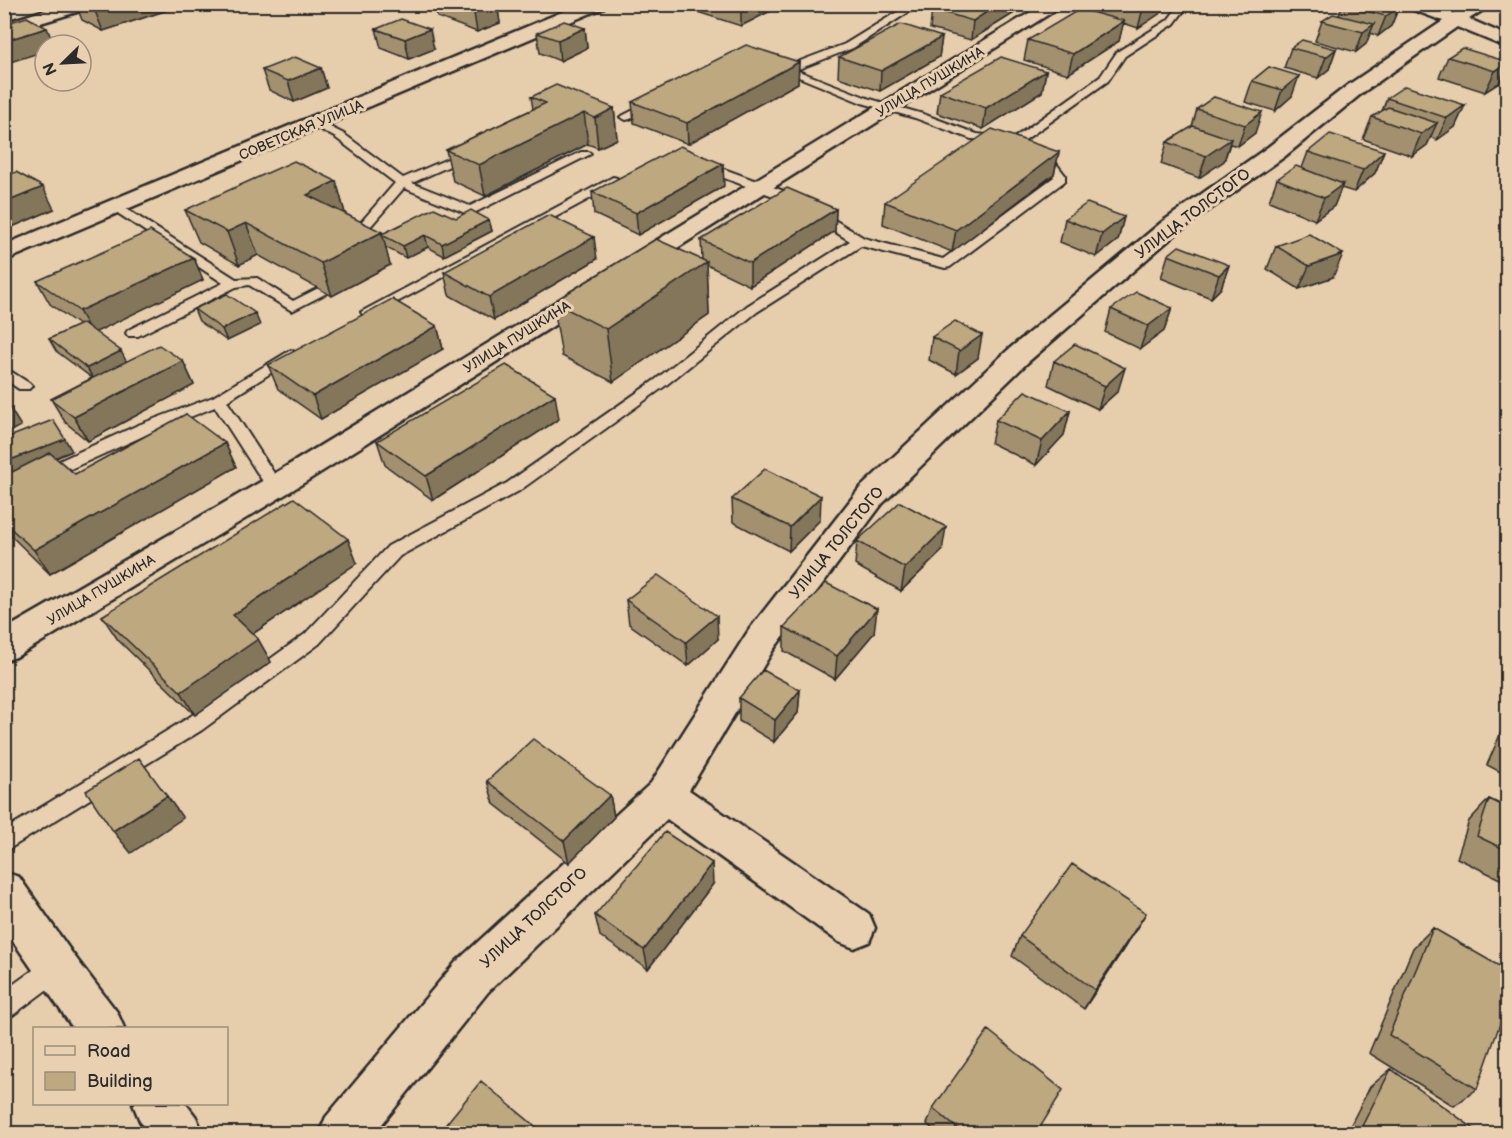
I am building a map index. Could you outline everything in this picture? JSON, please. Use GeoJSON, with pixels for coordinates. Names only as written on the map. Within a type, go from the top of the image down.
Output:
{"type":"FeatureCollection","features":[{"type":"Feature","properties":{"kind":"street"},"geometry":{"type":"LineString","coordinates":[[4,29],[84,4]]}},
{"type":"Feature","properties":{"kind":"street","name":"СОВЕТСКАЯ УЛИЦА"},"geometry":{"type":"LineString","coordinates":[[4,254],[318,124],[597,4]]}},
{"type":"Feature","properties":{"kind":"street","name":"УЛИЦА ПУШКИНА"},"geometry":{"type":"LineString","coordinates":[[4,647],[274,488],[1057,4]]}},
{"type":"Feature","properties":{"kind":"street"},"geometry":{"type":"LineString","coordinates":[[1414,4],[1508,43]]}},
{"type":"Feature","properties":{"kind":"street","name":"УЛИЦА ТОЛСТОГО"},"geometry":{"type":"LineString","coordinates":[[343,1134],[472,977],[664,795],[761,640],[871,496],[1018,356],[1170,227],[1276,152],[1355,88],[1485,4]]}},
{"type":"Feature","properties":{"kind":"street"},"geometry":{"type":"LineString","coordinates":[[664,795],[854,928]]}},
{"type":"Feature","properties":{"kind":"street"},"geometry":{"type":"LineString","coordinates":[[4,891],[100,1027]]}},
{"type":"Feature","properties":{"kind":"street"},"geometry":{"type":"LineString","coordinates":[[158,1105],[179,1134]]}},
{"type":"Feature","properties":{"kind":"lane"},"geometry":{"type":"LineString","coordinates":[[789,69],[849,46],[917,4]]}},
{"type":"Feature","properties":{"kind":"lane"},"geometry":{"type":"LineString","coordinates":[[1018,140],[1104,79],[1122,54],[1171,22],[1185,4]]}},
{"type":"Feature","properties":{"kind":"lane"},"geometry":{"type":"LineString","coordinates":[[690,161],[788,196],[859,241],[945,264],[1061,178],[1041,151],[1018,140],[975,137],[919,116],[866,101],[789,69],[762,62]]}},
{"type":"Feature","properties":{"kind":"lane"},"geometry":{"type":"LineString","coordinates":[[626,117],[666,97]]}},
{"type":"Feature","properties":{"kind":"lane"},"geometry":{"type":"LineString","coordinates":[[318,124],[340,136],[402,183],[470,211],[585,154]]}},
{"type":"Feature","properties":{"kind":"lane"},"geometry":{"type":"LineString","coordinates":[[368,254],[356,236],[402,183],[485,147]]}},
{"type":"Feature","properties":{"kind":"lane"},"geometry":{"type":"LineString","coordinates":[[351,322],[625,175]]}},
{"type":"Feature","properties":{"kind":"lane"},"geometry":{"type":"LineString","coordinates":[[117,207],[233,284]]}},
{"type":"Feature","properties":{"kind":"lane"},"geometry":{"type":"LineString","coordinates":[[4,842],[195,724],[312,639],[394,551],[513,487],[660,383],[752,309],[859,241]]}},
{"type":"Feature","properties":{"kind":"lane"},"geometry":{"type":"LineString","coordinates":[[133,333],[233,284],[252,281],[292,307],[356,274]]}},
{"type":"Feature","properties":{"kind":"lane"},"geometry":{"type":"LineString","coordinates":[[4,493],[144,429],[218,400],[268,366],[299,349]]}},
{"type":"Feature","properties":{"kind":"lane"},"geometry":{"type":"LineString","coordinates":[[4,371],[24,386]]}},
{"type":"Feature","properties":{"kind":"lane"},"geometry":{"type":"LineString","coordinates":[[218,400],[274,488]]}},
{"type":"Feature","properties":{"kind":"lane"},"geometry":{"type":"LineString","coordinates":[[4,1006],[56,968]]}},
{"type":"Feature","properties":{"kind":"building"},"geometry":{"type":"Polygon","coordinates":[[[82,4],[117,4],[95,11],[82,4]]]}},
{"type":"Feature","properties":{"kind":"building"},"geometry":{"type":"Polygon","coordinates":[[[452,4],[494,4],[474,13],[452,4]]]}},
{"type":"Feature","properties":{"kind":"building"},"geometry":{"type":"Polygon","coordinates":[[[940,4],[999,4],[973,21],[932,9],[940,4]]]}},
{"type":"Feature","properties":{"kind":"building"},"geometry":{"type":"Polygon","coordinates":[[[1130,4],[1149,4],[1143,8],[1130,4]]]}},
{"type":"Feature","properties":{"kind":"building"},"geometry":{"type":"Polygon","coordinates":[[[1390,4],[1399,7],[1386,16],[1343,5],[1390,4]]]}},
{"type":"Feature","properties":{"kind":"building"},"geometry":{"type":"Polygon","coordinates":[[[1080,9],[1124,21],[1073,54],[1028,40],[1080,9]]]}},
{"type":"Feature","properties":{"kind":"building"},"geometry":{"type":"Polygon","coordinates":[[[1333,14],[1374,24],[1363,32],[1322,21],[1333,14]]]}},
{"type":"Feature","properties":{"kind":"building"},"geometry":{"type":"Polygon","coordinates":[[[27,17],[47,28],[4,41],[4,24],[27,17]]]}},
{"type":"Feature","properties":{"kind":"building"},"geometry":{"type":"Polygon","coordinates":[[[401,19],[430,29],[405,39],[376,29],[401,19]]]}},
{"type":"Feature","properties":{"kind":"building"},"geometry":{"type":"Polygon","coordinates":[[[564,21],[585,28],[558,40],[537,33],[564,21]]]}},
{"type":"Feature","properties":{"kind":"building"},"geometry":{"type":"Polygon","coordinates":[[[901,24],[942,37],[881,71],[839,57],[901,24]]]}},
{"type":"Feature","properties":{"kind":"building"},"geometry":{"type":"Polygon","coordinates":[[[1302,40],[1336,49],[1326,57],[1291,48],[1302,40]]]}},
{"type":"Feature","properties":{"kind":"building"},"geometry":{"type":"Polygon","coordinates":[[[746,45],[799,62],[687,123],[632,102],[746,45]]]}},
{"type":"Feature","properties":{"kind":"building"},"geometry":{"type":"Polygon","coordinates":[[[1462,48],[1508,63],[1495,71],[1448,57],[1462,48]]]}},
{"type":"Feature","properties":{"kind":"building"},"geometry":{"type":"Polygon","coordinates":[[[295,57],[321,68],[288,81],[262,70],[295,57]]]}},
{"type":"Feature","properties":{"kind":"building"},"geometry":{"type":"Polygon","coordinates":[[[1001,57],[1046,71],[986,108],[940,92],[1001,57]]]}},
{"type":"Feature","properties":{"kind":"building"},"geometry":{"type":"Polygon","coordinates":[[[1269,67],[1299,76],[1282,90],[1252,81],[1269,67]]]}},
{"type":"Feature","properties":{"kind":"building"},"geometry":{"type":"Polygon","coordinates":[[[556,85],[614,108],[595,118],[584,113],[479,165],[446,150],[546,103],[531,97],[556,85]]]}},
{"type":"Feature","properties":{"kind":"building"},"geometry":{"type":"Polygon","coordinates":[[[1405,86],[1465,105],[1447,118],[1387,98],[1405,86]]]}},
{"type":"Feature","properties":{"kind":"building"},"geometry":{"type":"Polygon","coordinates":[[[1214,97],[1262,112],[1245,125],[1197,109],[1214,97]]]}},
{"type":"Feature","properties":{"kind":"building"},"geometry":{"type":"Polygon","coordinates":[[[1388,107],[1437,123],[1421,134],[1372,117],[1388,107]]]}},
{"type":"Feature","properties":{"kind":"building"},"geometry":{"type":"Polygon","coordinates":[[[1193,126],[1231,139],[1206,156],[1167,142],[1193,126]]]}},
{"type":"Feature","properties":{"kind":"building"},"geometry":{"type":"Polygon","coordinates":[[[992,129],[1059,152],[956,230],[885,202],[992,129]]]}},
{"type":"Feature","properties":{"kind":"building"},"geometry":{"type":"Polygon","coordinates":[[[1330,134],[1384,151],[1363,170],[1308,152],[1330,134]]]}},
{"type":"Feature","properties":{"kind":"building"},"geometry":{"type":"Polygon","coordinates":[[[680,146],[723,164],[636,213],[592,192],[680,146]]]}},
{"type":"Feature","properties":{"kind":"building"},"geometry":{"type":"Polygon","coordinates":[[[294,161],[336,181],[307,195],[382,232],[321,263],[246,223],[227,232],[185,210],[294,161]]]}},
{"type":"Feature","properties":{"kind":"building"},"geometry":{"type":"Polygon","coordinates":[[[1296,166],[1343,184],[1324,198],[1277,179],[1296,166]]]}},
{"type":"Feature","properties":{"kind":"building"},"geometry":{"type":"Polygon","coordinates":[[[16,172],[43,187],[4,203],[4,177],[16,172]]]}},
{"type":"Feature","properties":{"kind":"building"},"geometry":{"type":"Polygon","coordinates":[[[787,188],[836,209],[750,263],[701,240],[787,188]]]}},
{"type":"Feature","properties":{"kind":"building"},"geometry":{"type":"Polygon","coordinates":[[[1087,203],[1124,217],[1102,234],[1065,219],[1087,203]]]}},
{"type":"Feature","properties":{"kind":"building"},"geometry":{"type":"Polygon","coordinates":[[[434,208],[456,218],[471,210],[489,220],[442,244],[425,235],[403,246],[382,235],[382,234],[434,208]]]}},
{"type":"Feature","properties":{"kind":"building"},"geometry":{"type":"Polygon","coordinates":[[[549,215],[594,237],[489,297],[444,272],[549,215]]]}},
{"type":"Feature","properties":{"kind":"building"},"geometry":{"type":"Polygon","coordinates":[[[150,231],[194,258],[79,311],[37,281],[150,231]]]}},
{"type":"Feature","properties":{"kind":"building"},"geometry":{"type":"Polygon","coordinates":[[[1309,234],[1343,254],[1309,266],[1276,246],[1309,234]]]}},
{"type":"Feature","properties":{"kind":"building"},"geometry":{"type":"Polygon","coordinates":[[[656,239],[707,262],[606,329],[553,302],[656,239]]]}},
{"type":"Feature","properties":{"kind":"building"},"geometry":{"type":"Polygon","coordinates":[[[1179,246],[1229,265],[1219,275],[1168,255],[1179,246]]]}},
{"type":"Feature","properties":{"kind":"building"},"geometry":{"type":"Polygon","coordinates":[[[1136,292],[1172,308],[1148,326],[1111,309],[1136,292]]]}},
{"type":"Feature","properties":{"kind":"building"},"geometry":{"type":"Polygon","coordinates":[[[227,294],[255,313],[222,329],[194,309],[227,294]]]}},
{"type":"Feature","properties":{"kind":"building"},"geometry":{"type":"Polygon","coordinates":[[[392,299],[437,326],[313,396],[268,365],[392,299]]]}},
{"type":"Feature","properties":{"kind":"building"},"geometry":{"type":"Polygon","coordinates":[[[955,321],[982,335],[959,351],[932,337],[955,321]]]}},
{"type":"Feature","properties":{"kind":"building"},"geometry":{"type":"Polygon","coordinates":[[[83,323],[121,351],[87,368],[49,339],[83,323]]]}},
{"type":"Feature","properties":{"kind":"building"},"geometry":{"type":"Polygon","coordinates":[[[1075,344],[1125,368],[1105,386],[1054,361],[1075,344]]]}},
{"type":"Feature","properties":{"kind":"building"},"geometry":{"type":"Polygon","coordinates":[[[159,345],[183,361],[74,417],[51,399],[159,345]]]}},
{"type":"Feature","properties":{"kind":"building"},"geometry":{"type":"Polygon","coordinates":[[[506,365],[555,395],[426,476],[377,441],[506,365]]]}},
{"type":"Feature","properties":{"kind":"building"},"geometry":{"type":"Polygon","coordinates":[[[1025,391],[1070,411],[1042,441],[996,420],[1025,391]]]}},
{"type":"Feature","properties":{"kind":"building"},"geometry":{"type":"Polygon","coordinates":[[[186,414],[225,443],[34,550],[4,522],[4,476],[50,453],[75,474],[186,414]]]}},
{"type":"Feature","properties":{"kind":"building"},"geometry":{"type":"Polygon","coordinates":[[[53,420],[65,439],[5,462],[4,439],[53,420]]]}},
{"type":"Feature","properties":{"kind":"building"},"geometry":{"type":"Polygon","coordinates":[[[765,469],[821,496],[790,527],[732,499],[765,469]]]}},
{"type":"Feature","properties":{"kind":"building"},"geometry":{"type":"Polygon","coordinates":[[[294,498],[348,539],[233,615],[258,639],[181,692],[102,616],[294,498]]]}},
{"type":"Feature","properties":{"kind":"building"},"geometry":{"type":"Polygon","coordinates":[[[900,502],[946,527],[905,568],[857,541],[900,502]]]}},
{"type":"Feature","properties":{"kind":"building"},"geometry":{"type":"Polygon","coordinates":[[[658,575],[717,616],[686,642],[626,600],[658,575]]]}},
{"type":"Feature","properties":{"kind":"building"},"geometry":{"type":"Polygon","coordinates":[[[826,583],[877,609],[837,656],[784,627],[826,583]]]}},
{"type":"Feature","properties":{"kind":"building"},"geometry":{"type":"Polygon","coordinates":[[[763,670],[800,690],[775,720],[739,698],[763,670]]]}},
{"type":"Feature","properties":{"kind":"building"},"geometry":{"type":"Polygon","coordinates":[[[533,739],[610,795],[564,841],[487,781],[533,739]]]}},
{"type":"Feature","properties":{"kind":"building"},"geometry":{"type":"Polygon","coordinates":[[[139,758],[167,796],[113,831],[86,791],[139,758]]]}},
{"type":"Feature","properties":{"kind":"building"},"geometry":{"type":"Polygon","coordinates":[[[1489,799],[1508,808],[1508,851],[1477,836],[1489,799]]]}},
{"type":"Feature","properties":{"kind":"building"},"geometry":{"type":"Polygon","coordinates":[[[665,832],[712,863],[644,950],[595,915],[665,832]]]}},
{"type":"Feature","properties":{"kind":"building"},"geometry":{"type":"Polygon","coordinates":[[[1072,864],[1146,913],[1095,990],[1020,936],[1072,864]]]}},
{"type":"Feature","properties":{"kind":"building"},"geometry":{"type":"Polygon","coordinates":[[[1433,928],[1508,971],[1508,1001],[1477,1089],[1389,1035],[1433,928]]]}},
{"type":"Feature","properties":{"kind":"building"},"geometry":{"type":"Polygon","coordinates":[[[988,1030],[1063,1090],[1036,1134],[964,1134],[933,1108],[988,1030]]]}},
{"type":"Feature","properties":{"kind":"building"},"geometry":{"type":"Polygon","coordinates":[[[1391,1069],[1481,1134],[1358,1134],[1391,1069]]]}},
{"type":"Feature","properties":{"kind":"building"},"geometry":{"type":"Polygon","coordinates":[[[481,1081],[536,1127],[531,1134],[438,1134],[481,1081]]]}}]}
